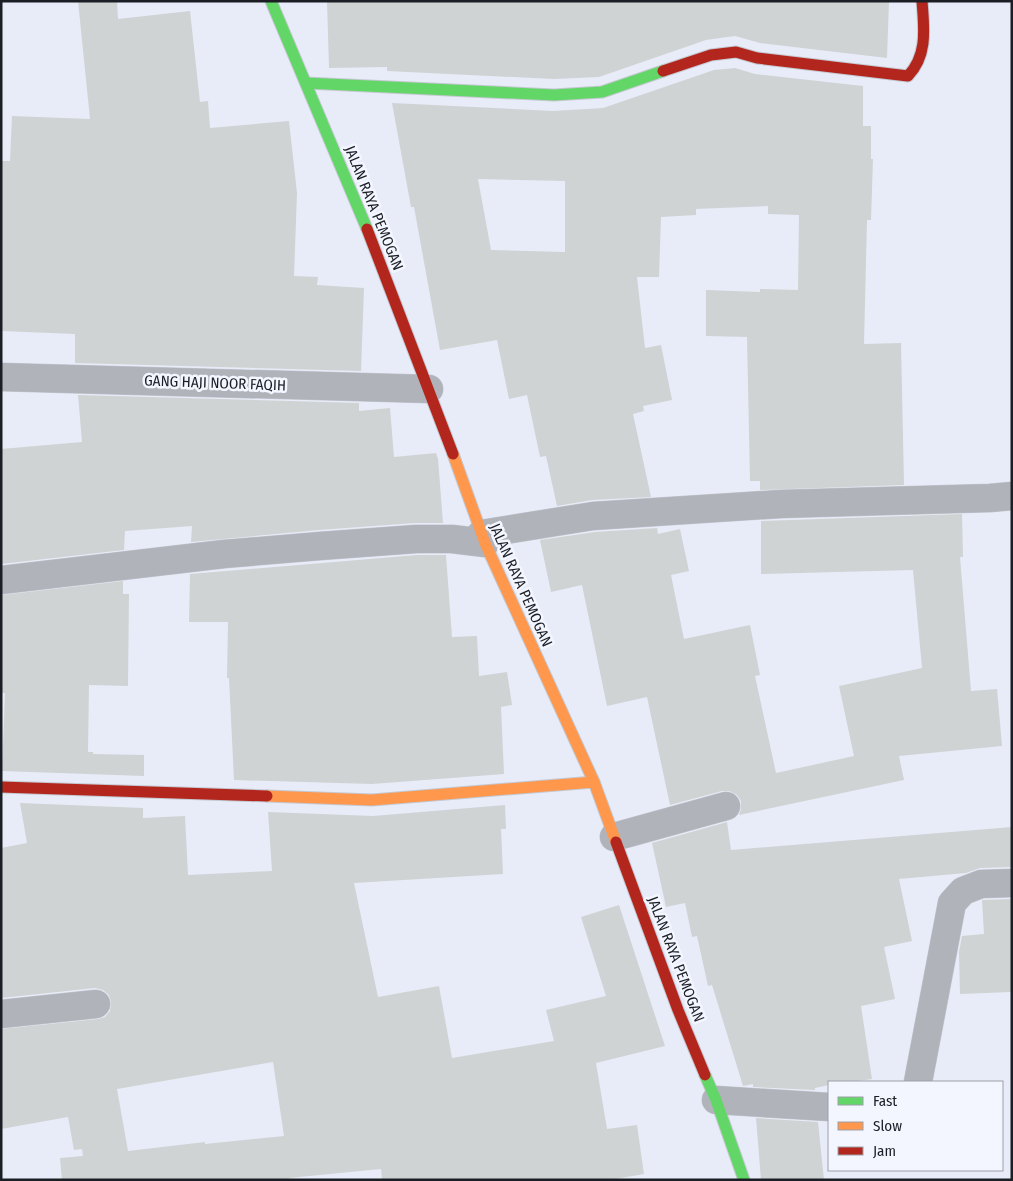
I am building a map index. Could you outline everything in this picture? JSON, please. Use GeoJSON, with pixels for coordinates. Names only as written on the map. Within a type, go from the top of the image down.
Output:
{"type":"FeatureCollection","features":[{"type":"Feature","properties":{"kind":"street","name":"JALAN RAYA PEMOGAN"},"geometry":{"type":"LineString","coordinates":[[271,1],[373,244],[429,389],[483,539],[594,782],[678,1010],[716,1100],[744,1180]]}},
{"type":"Feature","properties":{"kind":"street"},"geometry":{"type":"LineString","coordinates":[[306,83],[554,96],[602,92],[711,55],[736,52],[757,58],[908,76],[915,71],[920,62],[924,32],[922,1]]}},
{"type":"Feature","properties":{"kind":"street","name":"GANG HAJI NOOR FAQIH"},"geometry":{"type":"LineString","coordinates":[[1,377],[429,389]]}},
{"type":"Feature","properties":{"kind":"street"},"geometry":{"type":"LineString","coordinates":[[1,580],[224,554],[416,539],[483,539],[593,516],[781,504],[1012,496]]}},
{"type":"Feature","properties":{"kind":"street"},"geometry":{"type":"LineString","coordinates":[[1,787],[372,800],[594,782]]}},
{"type":"Feature","properties":{"kind":"street"},"geometry":{"type":"LineString","coordinates":[[614,837],[726,806]]}},
{"type":"Feature","properties":{"kind":"street"},"geometry":{"type":"LineString","coordinates":[[918,1081],[952,903],[962,891],[981,884],[1012,883]]}},
{"type":"Feature","properties":{"kind":"street"},"geometry":{"type":"LineString","coordinates":[[1,1014],[96,1004]]}},
{"type":"Feature","properties":{"kind":"street"},"geometry":{"type":"LineString","coordinates":[[716,1100],[828,1107]]}},
{"type":"Feature","properties":{"kind":"building"},"geometry":{"type":"Polygon","coordinates":[[[78,1],[117,1],[118,19],[190,11],[200,102],[208,101],[210,128],[289,121],[297,193],[294,276],[318,277],[317,285],[364,288],[361,371],[75,363],[75,334],[1,331],[1,161],[10,161],[12,116],[90,119],[78,1]]]}},
{"type":"Feature","properties":{"kind":"building"},"geometry":{"type":"Polygon","coordinates":[[[327,1],[889,1],[887,58],[760,43],[735,36],[706,40],[599,77],[554,79],[387,71],[387,67],[329,68],[327,1]]]}},
{"type":"Feature","properties":{"kind":"building"},"geometry":{"type":"Polygon","coordinates":[[[735,68],[755,74],[863,86],[863,126],[871,126],[871,159],[873,159],[871,220],[867,220],[864,344],[901,343],[904,485],[760,490],[760,481],[750,481],[747,337],[706,336],[706,290],[760,292],[760,289],[798,290],[799,215],[768,214],[768,206],[696,209],[696,215],[661,217],[659,277],[637,277],[645,348],[661,345],[672,400],[643,406],[644,411],[633,414],[651,497],[592,500],[557,506],[546,456],[540,457],[527,395],[509,399],[497,340],[440,350],[414,207],[411,207],[392,103],[553,111],[603,108],[714,70],[735,68]],[[478,179],[491,250],[565,252],[565,181],[478,179]]]}},
{"type":"Feature","properties":{"kind":"building"},"geometry":{"type":"Polygon","coordinates":[[[78,395],[359,403],[359,411],[390,408],[394,457],[436,453],[443,523],[415,523],[319,530],[191,542],[192,526],[125,531],[124,550],[1,564],[1,449],[82,442],[78,395]]]}},
{"type":"Feature","properties":{"kind":"building"},"geometry":{"type":"Polygon","coordinates":[[[962,514],[963,557],[960,557],[971,691],[997,689],[1002,746],[899,756],[904,780],[739,815],[741,801],[737,795],[729,791],[722,791],[670,805],[647,697],[607,706],[582,585],[551,592],[540,540],[595,532],[657,528],[658,534],[680,529],[689,571],[671,575],[684,639],[750,625],[760,675],[755,676],[776,773],[854,756],[839,686],[922,668],[913,570],[761,574],[761,521],[962,514]]]}},
{"type":"Feature","properties":{"kind":"building"},"geometry":{"type":"Polygon","coordinates":[[[417,555],[446,555],[452,637],[477,636],[479,676],[507,672],[512,705],[501,707],[504,774],[372,784],[234,780],[229,678],[227,678],[228,622],[189,622],[190,574],[417,555]]]}},
{"type":"Feature","properties":{"kind":"building"},"geometry":{"type":"Polygon","coordinates":[[[123,581],[123,594],[129,594],[128,686],[89,685],[88,752],[93,752],[93,754],[144,755],[144,776],[2,771],[5,693],[1,693],[1,595],[123,581]]]}},
{"type":"Feature","properties":{"kind":"building"},"geometry":{"type":"Polygon","coordinates":[[[20,803],[143,808],[143,818],[185,816],[188,875],[272,871],[268,812],[373,816],[505,805],[506,829],[501,829],[503,874],[354,883],[378,997],[439,986],[452,1058],[554,1041],[546,1010],[606,996],[581,917],[619,905],[665,1046],[596,1063],[607,1129],[637,1125],[644,1174],[609,1180],[382,1180],[381,1169],[289,1178],[289,1180],[62,1180],[60,1158],[83,1156],[82,1149],[74,1150],[68,1117],[1,1129],[1,1029],[98,1019],[105,1017],[110,1011],[111,1002],[109,995],[103,990],[95,988],[1,998],[1,848],[27,843],[20,803]],[[273,1062],[117,1089],[128,1151],[205,1142],[205,1144],[284,1136],[273,1062]]]}},
{"type":"Feature","properties":{"kind":"building"},"geometry":{"type":"Polygon","coordinates":[[[727,822],[731,850],[1012,827],[1012,867],[980,868],[966,873],[899,879],[912,941],[884,947],[895,999],[861,1006],[872,1079],[828,1081],[828,1085],[815,1088],[815,1090],[753,1087],[753,1084],[743,1086],[712,985],[708,986],[697,936],[692,937],[685,903],[666,907],[652,843],[727,822]]]}},
{"type":"Feature","properties":{"kind":"building"},"geometry":{"type":"Polygon","coordinates":[[[1012,899],[1011,992],[960,994],[959,952],[962,936],[984,934],[982,900],[1012,899]]]}},
{"type":"Feature","properties":{"kind":"building"},"geometry":{"type":"Polygon","coordinates":[[[756,1118],[818,1122],[824,1180],[761,1180],[756,1118]]]}},
{"type":"Feature","properties":{"kind":"traffic: fast"},"geometry":{"type":"LineString","coordinates":[[271,1],[367,229]]}},
{"type":"Feature","properties":{"kind":"traffic: fast"},"geometry":{"type":"LineString","coordinates":[[306,83],[554,95],[602,92],[663,71]]}},
{"type":"Feature","properties":{"kind":"traffic: fast"},"geometry":{"type":"LineString","coordinates":[[705,1075],[716,1100],[744,1180]]}},
{"type":"Feature","properties":{"kind":"traffic: slow"},"geometry":{"type":"LineString","coordinates":[[453,454],[485,543],[594,782],[616,842]]}},
{"type":"Feature","properties":{"kind":"traffic: slow"},"geometry":{"type":"LineString","coordinates":[[267,796],[372,800],[594,782]]}},
{"type":"Feature","properties":{"kind":"traffic: jam"},"geometry":{"type":"LineString","coordinates":[[663,71],[711,55],[736,52],[757,58],[908,76],[919,59],[922,50],[924,31],[922,1]]}},
{"type":"Feature","properties":{"kind":"traffic: jam"},"geometry":{"type":"LineString","coordinates":[[367,229],[453,454]]}},
{"type":"Feature","properties":{"kind":"traffic: jam"},"geometry":{"type":"LineString","coordinates":[[1,787],[267,796]]}},
{"type":"Feature","properties":{"kind":"traffic: jam"},"geometry":{"type":"LineString","coordinates":[[616,842],[678,1010],[705,1075]]}}]}
